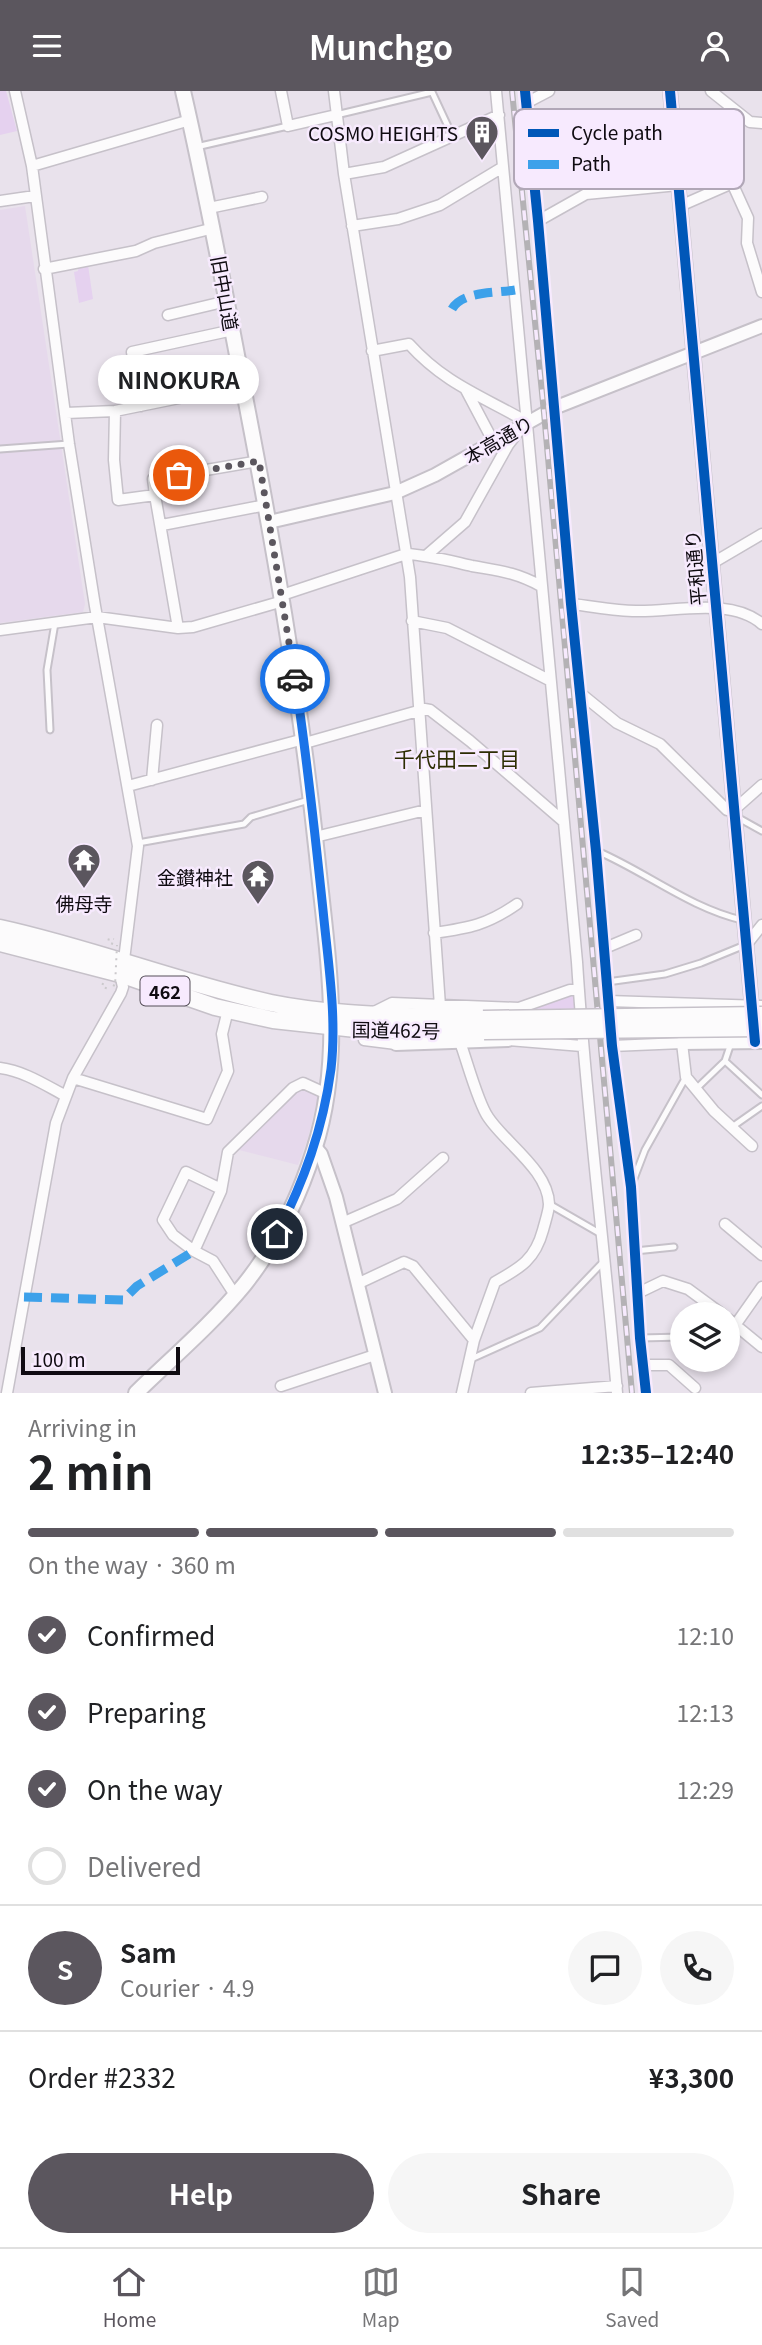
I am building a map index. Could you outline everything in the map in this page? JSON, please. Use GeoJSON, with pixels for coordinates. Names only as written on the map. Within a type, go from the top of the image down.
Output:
{"type":"FeatureCollection","features":[{"type":"Feature","properties":{"kind":"highway","name":"国道462号"},"geometry":{"type":"LineString","coordinates":[[0,928],[172,994],[273,1020],[332,1027],[365,1030],[484,1025],[759,1009]]}},
{"type":"Feature","properties":{"kind":"highway","name":"国道462号"},"geometry":{"type":"LineString","coordinates":[[0,943],[118,975],[220,991],[275,1003],[484,1025],[760,1037]]}},
{"type":"Feature","properties":{"kind":"main road","name":"旧中山道"},"geometry":{"type":"LineString","coordinates":[[136,1393],[235,1295],[262,1260],[306,1175],[315,1147],[331,1065],[332,1010],[311,799],[283,598],[259,461],[186,92]]}},
{"type":"Feature","properties":{"kind":"street"},"geometry":{"type":"LineString","coordinates":[[7,1393],[56,1123],[65,1096],[118,975],[138,843],[69,444],[32,166],[15,91]]}},
{"type":"Feature","properties":{"kind":"street"},"geometry":{"type":"LineString","coordinates":[[281,91],[288,126],[336,115]]}},
{"type":"Feature","properties":{"kind":"street"},"geometry":{"type":"LineString","coordinates":[[334,91],[352,226],[407,554],[440,1006]]}},
{"type":"Feature","properties":{"kind":"street"},"geometry":{"type":"LineString","coordinates":[[496,91],[582,1046],[604,1236],[617,1390],[531,1393]]}},
{"type":"Feature","properties":{"kind":"street"},"geometry":{"type":"LineString","coordinates":[[525,91],[527,109]]}},
{"type":"Feature","properties":{"kind":"street"},"geometry":{"type":"LineString","coordinates":[[526,103],[549,91]]}},
{"type":"Feature","properties":{"kind":"street","name":"平和通り"},"geometry":{"type":"LineString","coordinates":[[670,91],[672,109]]}},
{"type":"Feature","properties":{"kind":"street"},"geometry":{"type":"LineString","coordinates":[[711,91],[734,109]]}},
{"type":"Feature","properties":{"kind":"street"},"geometry":{"type":"LineString","coordinates":[[344,174],[384,167],[499,115]]}},
{"type":"Feature","properties":{"kind":"street"},"geometry":{"type":"LineString","coordinates":[[744,117],[750,122],[762,123]]}},
{"type":"Feature","properties":{"kind":"street"},"geometry":{"type":"LineString","coordinates":[[32,166],[190,120]]}},
{"type":"Feature","properties":{"kind":"street"},"geometry":{"type":"LineString","coordinates":[[352,226],[398,219],[440,205],[503,167]]}},
{"type":"Feature","properties":{"kind":"street"},"geometry":{"type":"LineString","coordinates":[[535,189],[612,1045],[631,1187],[646,1393]]}},
{"type":"Feature","properties":{"kind":"street"},"geometry":{"type":"LineString","coordinates":[[538,221],[586,194],[632,189]]}},
{"type":"Feature","properties":{"kind":"street","name":"平和通り"},"geometry":{"type":"LineString","coordinates":[[678,189],[747,944],[759,1009],[760,1037]]}},
{"type":"Feature","properties":{"kind":"street"},"geometry":{"type":"LineString","coordinates":[[680,206],[719,189]]}},
{"type":"Feature","properties":{"kind":"street"},"geometry":{"type":"LineString","coordinates":[[735,189],[748,218],[747,243],[762,292]]}},
{"type":"Feature","properties":{"kind":"street"},"geometry":{"type":"LineString","coordinates":[[0,201],[35,196]]}},
{"type":"Feature","properties":{"kind":"street"},"geometry":{"type":"LineString","coordinates":[[209,208],[262,197]]}},
{"type":"Feature","properties":{"kind":"street"},"geometry":{"type":"LineString","coordinates":[[44,269],[136,251],[154,243],[214,227]]}},
{"type":"Feature","properties":{"kind":"street"},"geometry":{"type":"LineString","coordinates":[[168,316],[227,302]]}},
{"type":"Feature","properties":{"kind":"street","name":"本高通り"},"geometry":{"type":"LineString","coordinates":[[269,522],[395,493],[435,475],[554,408],[761,327]]}},
{"type":"Feature","properties":{"kind":"street"},"geometry":{"type":"LineString","coordinates":[[141,406],[132,352],[233,330]]}},
{"type":"Feature","properties":{"kind":"street"},"geometry":{"type":"LineString","coordinates":[[372,351],[409,344],[428,365],[466,390],[527,422]]}},
{"type":"Feature","properties":{"kind":"street"},"geometry":{"type":"LineString","coordinates":[[66,413],[115,411],[243,385]]}},
{"type":"Feature","properties":{"kind":"street"},"geometry":{"type":"LineString","coordinates":[[466,390],[493,441]]}},
{"type":"Feature","properties":{"kind":"street"},"geometry":{"type":"LineString","coordinates":[[115,411],[114,460],[118,500],[155,495]]}},
{"type":"Feature","properties":{"kind":"street"},"geometry":{"type":"LineString","coordinates":[[427,555],[465,522],[508,445],[527,422]]}},
{"type":"Feature","properties":{"kind":"street"},"geometry":{"type":"LineString","coordinates":[[178,628],[153,479],[259,461]]}},
{"type":"Feature","properties":{"kind":"street"},"geometry":{"type":"LineString","coordinates":[[162,525],[266,505]]}},
{"type":"Feature","properties":{"kind":"street"},"geometry":{"type":"LineString","coordinates":[[711,564],[762,534]]}},
{"type":"Feature","properties":{"kind":"street"},"geometry":{"type":"LineString","coordinates":[[0,630],[97,617],[178,628],[192,627],[407,554],[427,555],[498,569],[523,576],[541,586]]}},
{"type":"Feature","properties":{"kind":"street"},"geometry":{"type":"LineString","coordinates":[[571,604],[635,611],[716,608],[752,615],[762,624]]}},
{"type":"Feature","properties":{"kind":"street"},"geometry":{"type":"LineString","coordinates":[[412,621],[447,628],[549,680]]}},
{"type":"Feature","properties":{"kind":"street"},"geometry":{"type":"LineString","coordinates":[[580,693],[617,723],[660,744],[727,810],[735,812],[762,785]]}},
{"type":"Feature","properties":{"kind":"street"},"geometry":{"type":"LineString","coordinates":[[128,786],[419,710],[430,710],[563,821]]}},
{"type":"Feature","properties":{"kind":"street"},"geometry":{"type":"LineString","coordinates":[[152,780],[157,726]]}},
{"type":"Feature","properties":{"kind":"street"},"geometry":{"type":"LineString","coordinates":[[315,838],[426,810]]}},
{"type":"Feature","properties":{"kind":"street"},"geometry":{"type":"LineString","coordinates":[[434,933],[471,927],[496,919],[517,904]]}},
{"type":"Feature","properties":{"kind":"street"},"geometry":{"type":"LineString","coordinates":[[747,944],[762,925]]}},
{"type":"Feature","properties":{"kind":"street"},"geometry":{"type":"LineString","coordinates":[[605,948],[636,936]]}},
{"type":"Feature","properties":{"kind":"street"},"geometry":{"type":"LineString","coordinates":[[371,1013],[392,1003],[519,1008],[570,990],[579,990]]}},
{"type":"Feature","properties":{"kind":"street"},"geometry":{"type":"LineString","coordinates":[[608,1001],[759,1009]]}},
{"type":"Feature","properties":{"kind":"street"},"geometry":{"type":"LineString","coordinates":[[73,1078],[207,1119],[228,1071],[222,1034],[228,1010]]}},
{"type":"Feature","properties":{"kind":"street"},"geometry":{"type":"LineString","coordinates":[[365,1030],[364,1040],[396,1044],[508,1040],[582,1046]]}},
{"type":"Feature","properties":{"kind":"street"},"geometry":{"type":"LineString","coordinates":[[612,1045],[731,1042],[760,1037]]}},
{"type":"Feature","properties":{"kind":"street"},"geometry":{"type":"LineString","coordinates":[[460,1042],[487,1116],[530,1164],[543,1184],[549,1204],[541,1234],[530,1258],[524,1266],[495,1282],[474,1340],[462,1393]]}},
{"type":"Feature","properties":{"kind":"street"},"geometry":{"type":"LineString","coordinates":[[682,1043],[686,1077],[714,1111],[752,1146]]}},
{"type":"Feature","properties":{"kind":"street"},"geometry":{"type":"LineString","coordinates":[[0,1068],[33,1079],[65,1096]]}},
{"type":"Feature","properties":{"kind":"street"},"geometry":{"type":"LineString","coordinates":[[194,1251],[221,1189],[228,1152],[293,1088],[303,1083],[327,1094]]}},
{"type":"Feature","properties":{"kind":"street"},"geometry":{"type":"LineString","coordinates":[[315,1147],[321,1154],[342,1223],[385,1393]]}},
{"type":"Feature","properties":{"kind":"street"},"geometry":{"type":"LineString","coordinates":[[342,1223],[397,1199],[443,1158]]}},
{"type":"Feature","properties":{"kind":"street"},"geometry":{"type":"LineString","coordinates":[[221,1189],[186,1173],[163,1220],[173,1235],[194,1251],[214,1261],[235,1295]]}},
{"type":"Feature","properties":{"kind":"street"},"geometry":{"type":"LineString","coordinates":[[725,1224],[762,1255]]}},
{"type":"Feature","properties":{"kind":"street"},"geometry":{"type":"LineString","coordinates":[[357,1284],[404,1262],[413,1266],[474,1340]]}},
{"type":"Feature","properties":{"kind":"street"},"geometry":{"type":"LineString","coordinates":[[638,1293],[663,1281],[688,1289],[699,1302]]}},
{"type":"Feature","properties":{"kind":"street"},"geometry":{"type":"LineString","coordinates":[[740,1313],[762,1287]]}},
{"type":"Feature","properties":{"kind":"street"},"geometry":{"type":"LineString","coordinates":[[740,1329],[762,1347]]}},
{"type":"Feature","properties":{"kind":"street"},"geometry":{"type":"LineString","coordinates":[[281,1386],[375,1355]]}},
{"type":"Feature","properties":{"kind":"street"},"geometry":{"type":"LineString","coordinates":[[643,1365],[669,1365],[695,1388]]}},
{"type":"Feature","properties":{"kind":"lane"},"geometry":{"type":"LineString","coordinates":[[336,115],[432,92],[452,135]]}},
{"type":"Feature","properties":{"kind":"lane"},"geometry":{"type":"LineString","coordinates":[[196,147],[288,126]]}},
{"type":"Feature","properties":{"kind":"lane"},"geometry":{"type":"LineString","coordinates":[[0,449],[69,444]]}},
{"type":"Feature","properties":{"kind":"lane"},"geometry":{"type":"LineString","coordinates":[[50,730],[47,670],[55,623]]}},
{"type":"Feature","properties":{"kind":"lane"},"geometry":{"type":"LineString","coordinates":[[138,843],[244,824],[251,817],[311,799]]}},
{"type":"Feature","properties":{"kind":"lane"},"geometry":{"type":"LineString","coordinates":[[735,812],[762,831]]}},
{"type":"Feature","properties":{"kind":"lane"},"geometry":{"type":"LineString","coordinates":[[596,851],[619,860],[722,916],[745,921]]}},
{"type":"Feature","properties":{"kind":"lane"},"geometry":{"type":"LineString","coordinates":[[607,982],[664,974],[701,963],[747,944]]}},
{"type":"Feature","properties":{"kind":"lane"},"geometry":{"type":"LineString","coordinates":[[697,1088],[725,1061],[731,1042]]}},
{"type":"Feature","properties":{"kind":"lane"},"geometry":{"type":"LineString","coordinates":[[725,1061],[762,1095]]}},
{"type":"Feature","properties":{"kind":"lane"},"geometry":{"type":"LineString","coordinates":[[631,1187],[645,1150],[686,1077]]}},
{"type":"Feature","properties":{"kind":"lane"},"geometry":{"type":"LineString","coordinates":[[732,1127],[762,1106]]}},
{"type":"Feature","properties":{"kind":"lane"},"geometry":{"type":"LineString","coordinates":[[549,1204],[604,1236]]}},
{"type":"Feature","properties":{"kind":"lane"},"geometry":{"type":"LineString","coordinates":[[635,1251],[674,1247]]}},
{"type":"Feature","properties":{"kind":"lane"},"geometry":{"type":"LineString","coordinates":[[469,1360],[540,1328],[606,1259]]}},
{"type":"Feature","properties":{"kind":"lane"},"geometry":{"type":"LineString","coordinates":[[640,1338],[670,1337]]}},
{"type":"Feature","properties":{"kind":"path"},"geometry":{"type":"LineString","coordinates":[[108,942],[109,938],[120,940]]}},
{"type":"Feature","properties":{"kind":"path"},"geometry":{"type":"LineString","coordinates":[[105,983],[102,987],[118,975]]}},
{"type":"Feature","properties":{"kind":"shaded area"},"geometry":{"type":"Polygon","coordinates":[[[0,91],[6,91],[17,131],[0,135],[0,91]]]}},
{"type":"Feature","properties":{"kind":"shaded area"},"geometry":{"type":"Polygon","coordinates":[[[25,206],[85,604],[83,612],[0,623],[0,210],[25,206]]]}},
{"type":"Feature","properties":{"kind":"shaded area"},"geometry":{"type":"Polygon","coordinates":[[[88,265],[93,299],[79,303],[74,272],[88,265]]]}},
{"type":"Feature","properties":{"kind":"shaded area"},"geometry":{"type":"Polygon","coordinates":[[[567,993],[574,996],[579,1041],[525,1040],[523,1012],[567,993]]]}},
{"type":"Feature","properties":{"kind":"shaded area"},"geometry":{"type":"Polygon","coordinates":[[[299,1088],[319,1092],[308,1138],[298,1165],[235,1149],[299,1088]]]}},
{"type":"Feature","properties":{"kind":"railway"},"geometry":{"type":"LineString","coordinates":[[512,91],[514,111]]}},
{"type":"Feature","properties":{"kind":"railway"},"geometry":{"type":"LineString","coordinates":[[522,189],[632,1393]]}},
{"type":"Feature","properties":{"kind":"marked path"},"geometry":{"type":"LineString","coordinates":[[452,309],[457,303],[472,296],[515,290]]}},
{"type":"Feature","properties":{"kind":"marked path"},"geometry":{"type":"LineString","coordinates":[[24,1297],[123,1300],[137,1286],[194,1251]]}},
{"type":"Feature","properties":{"kind":"cycle path"},"geometry":{"type":"LineString","coordinates":[[525,91],[527,109]]}},
{"type":"Feature","properties":{"kind":"cycle path"},"geometry":{"type":"LineString","coordinates":[[670,91],[672,109]]}},
{"type":"Feature","properties":{"kind":"cycle path"},"geometry":{"type":"LineString","coordinates":[[535,189],[612,1046],[631,1187],[646,1393]]}},
{"type":"Feature","properties":{"kind":"cycle path"},"geometry":{"type":"LineString","coordinates":[[679,189],[755,1042]]}},
{"type":"Feature","properties":{"kind":"way so far"},"geometry":{"type":"LineString","coordinates":[[179,475],[259,461],[295,679]]}},
{"type":"Feature","properties":{"kind":"place","name":"COSMO HEIGHTS"},"geometry":{"type":"Point","coordinates":[482,162]}},
{"type":"Feature","properties":{"kind":"place","name":"NINOKURA"},"geometry":{"type":"Point","coordinates":[179,475]}},
{"type":"Feature","properties":{"kind":"place","name":"佛母寺"},"geometry":{"type":"Point","coordinates":[84,890]}},
{"type":"Feature","properties":{"kind":"place","name":"金鑚神社"},"geometry":{"type":"Point","coordinates":[258,906]}},
{"type":"Feature","properties":{"kind":"district","name":"千代田二丁目"},"geometry":{"type":"Point","coordinates":[457,758]}},
{"type":"Feature","properties":{"kind":"route"},"geometry":{"type":"LineString","coordinates":[[277,1234],[306,1175],[315,1147],[329,1085],[332,1052],[332,1010],[326,945],[307,762],[295,679]]}}]}
